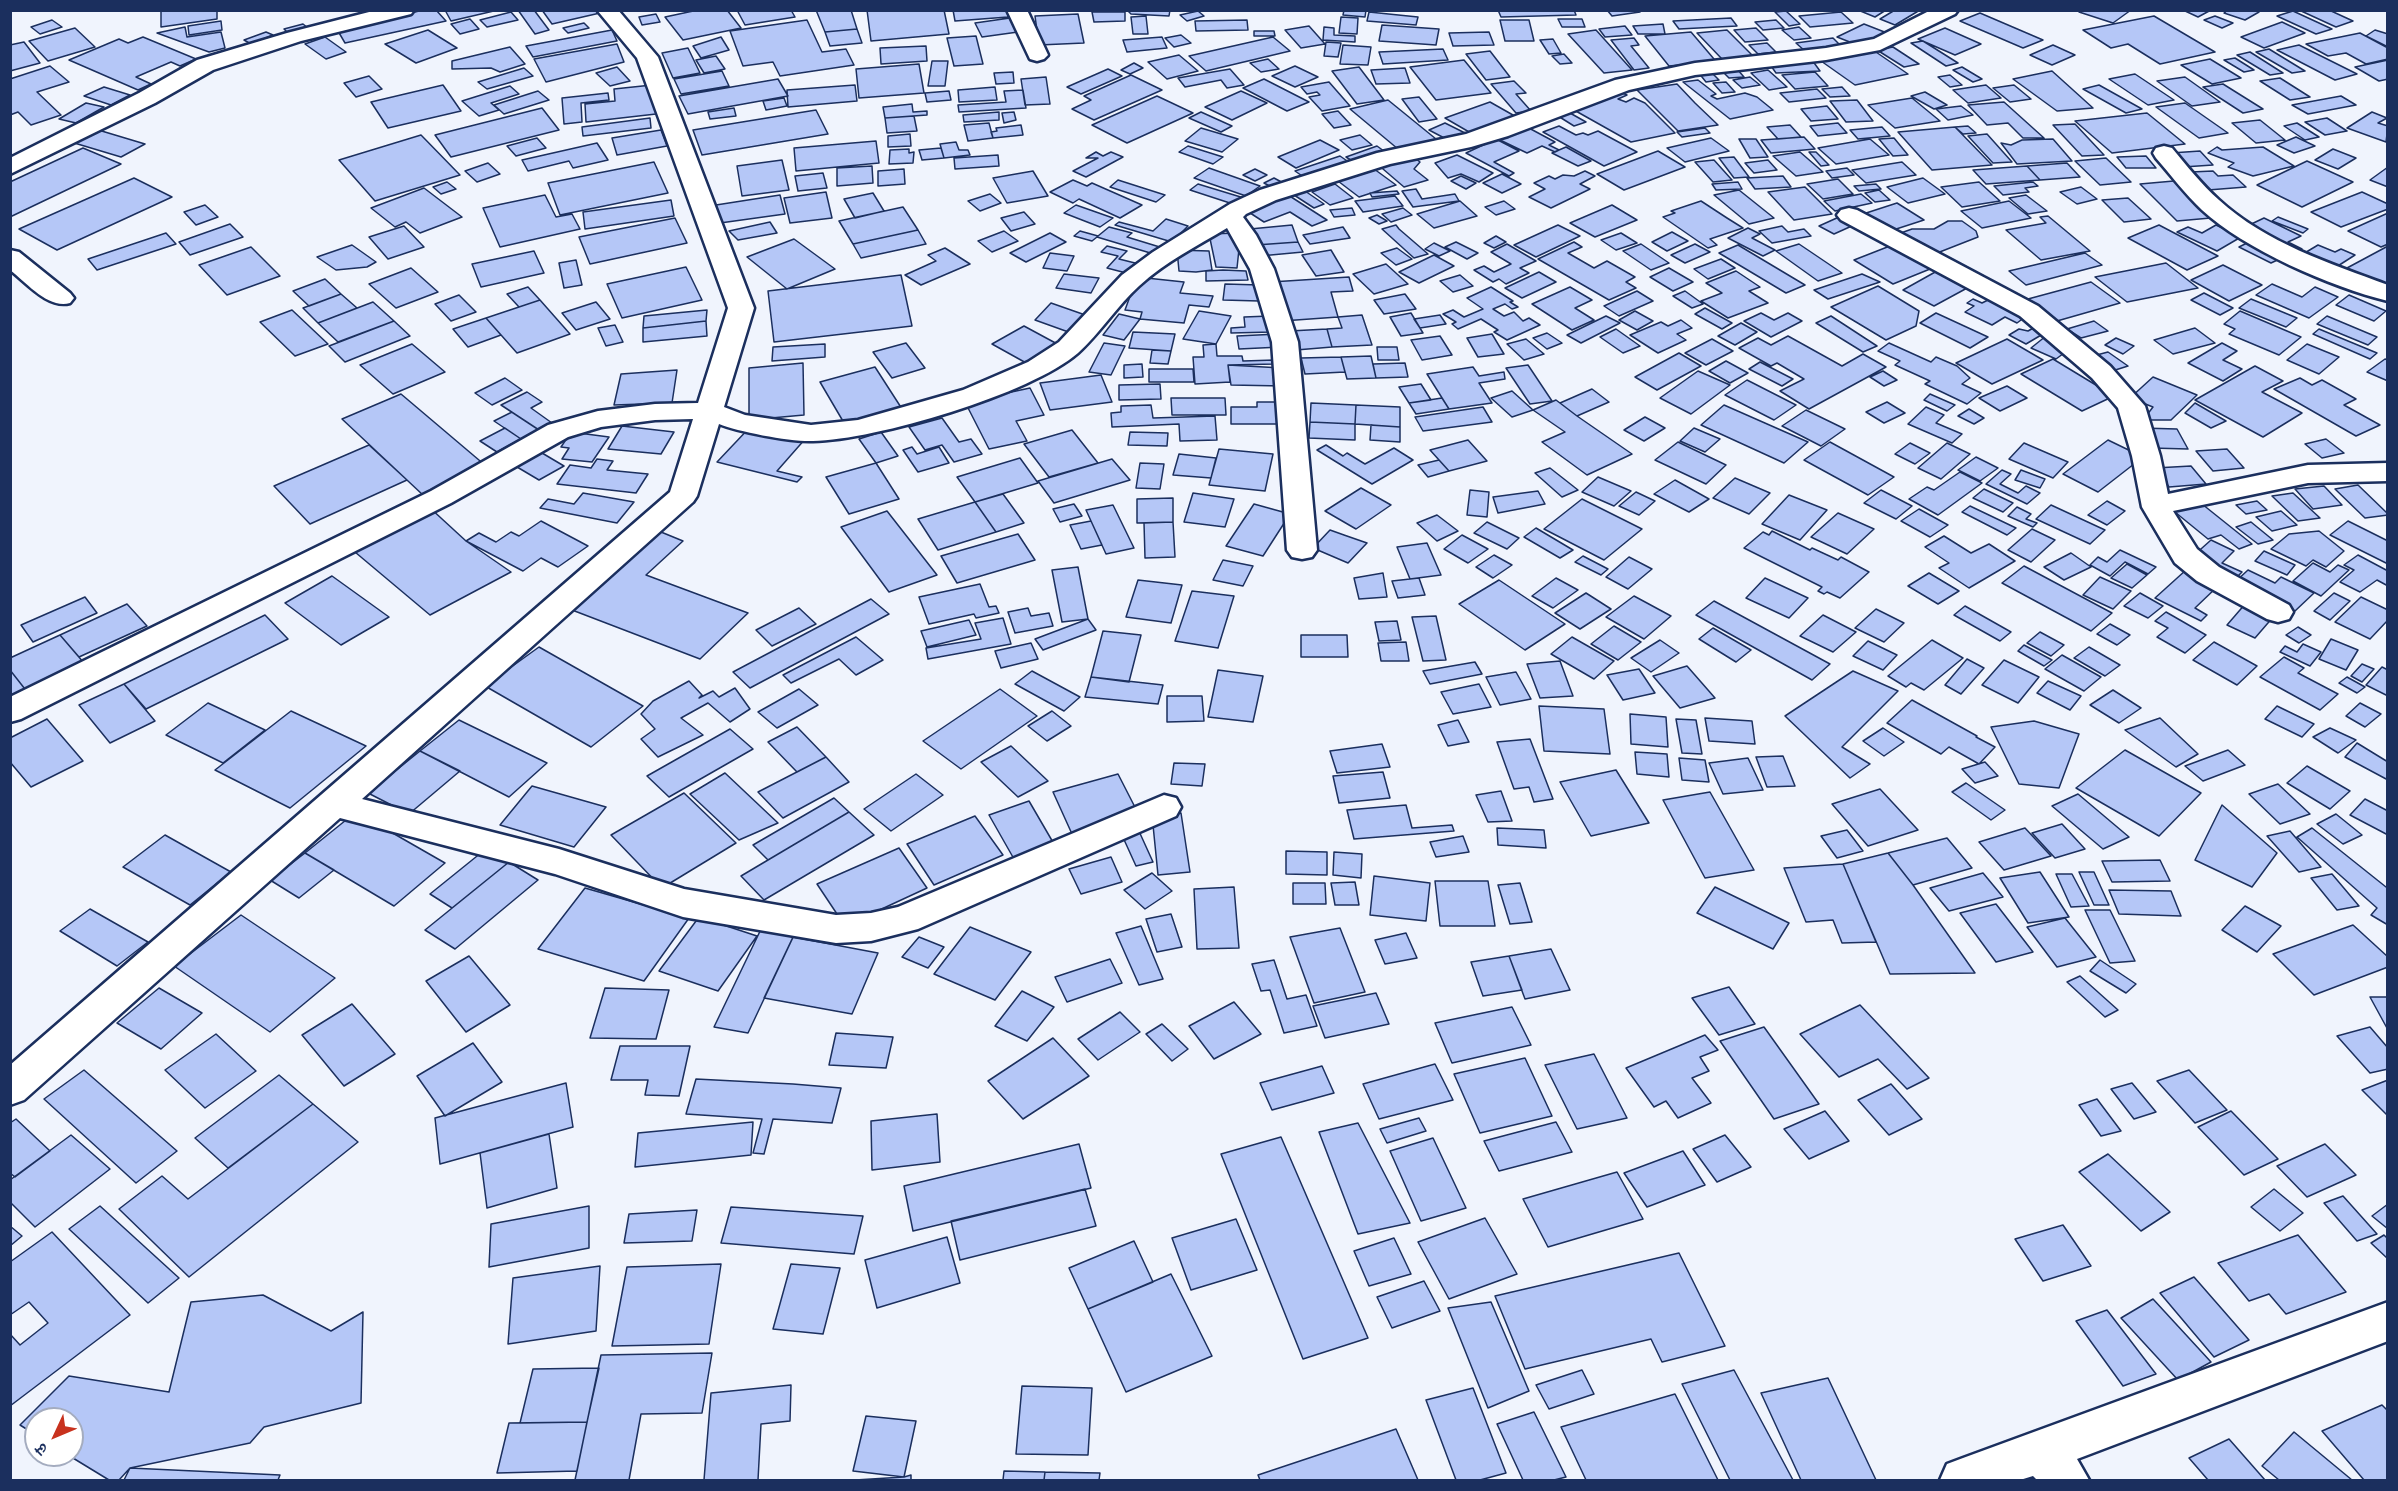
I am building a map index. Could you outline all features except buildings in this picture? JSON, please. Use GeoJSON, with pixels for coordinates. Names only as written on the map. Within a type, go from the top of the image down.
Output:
{"type":"FeatureCollection","features":[{"type":"Feature","properties":{"kind":"street"},"geometry":{"type":"LineString","coordinates":[[10,167],[147,98],[205,65],[294,37],[404,10]]}},
{"type":"Feature","properties":{"kind":"street"},"geometry":{"type":"LineString","coordinates":[[10,1089],[683,496],[741,308],[647,57],[607,10]]}},
{"type":"Feature","properties":{"kind":"street"},"geometry":{"type":"LineString","coordinates":[[1017,10],[1037,55]]}},
{"type":"Feature","properties":{"kind":"street"},"geometry":{"type":"LineString","coordinates":[[10,711],[441,497],[558,431],[598,419],[655,412],[710,411],[739,422],[811,433],[860,428],[973,396],[1037,368],[1068,348],[1131,280],[1162,256],[1238,209],[1268,195],[1385,158],[1471,140],[1623,85],[1695,69],[1826,54],[1880,44],[1948,10]]}},
{"type":"Feature","properties":{"kind":"street"},"geometry":{"type":"LineString","coordinates":[[2164,153],[2216,210],[2239,227],[2275,248],[2388,294]]}},
{"type":"Feature","properties":{"kind":"street"},"geometry":{"type":"LineString","coordinates":[[1849,215],[2030,311],[2101,372],[2131,406],[2146,456],[2156,507],[2186,556],[2208,574],[2278,612]]}},
{"type":"Feature","properties":{"kind":"street"},"geometry":{"type":"LineString","coordinates":[[1230,216],[1244,235],[1262,269],[1284,342],[1302,550]]}},
{"type":"Feature","properties":{"kind":"street"},"geometry":{"type":"LineString","coordinates":[[10,257],[61,298]]}},
{"type":"Feature","properties":{"kind":"street"},"geometry":{"type":"LineString","coordinates":[[2156,507],[2185,498],[2308,474],[2388,472]]}},
{"type":"Feature","properties":{"kind":"street"},"geometry":{"type":"LineString","coordinates":[[334,804],[559,862],[683,903],[843,929],[871,927],[905,919],[1164,807]]}},
{"type":"Feature","properties":{"kind":"street"},"geometry":{"type":"LineString","coordinates":[[1963,1480],[2054,1465],[2388,1321]]}}]}
